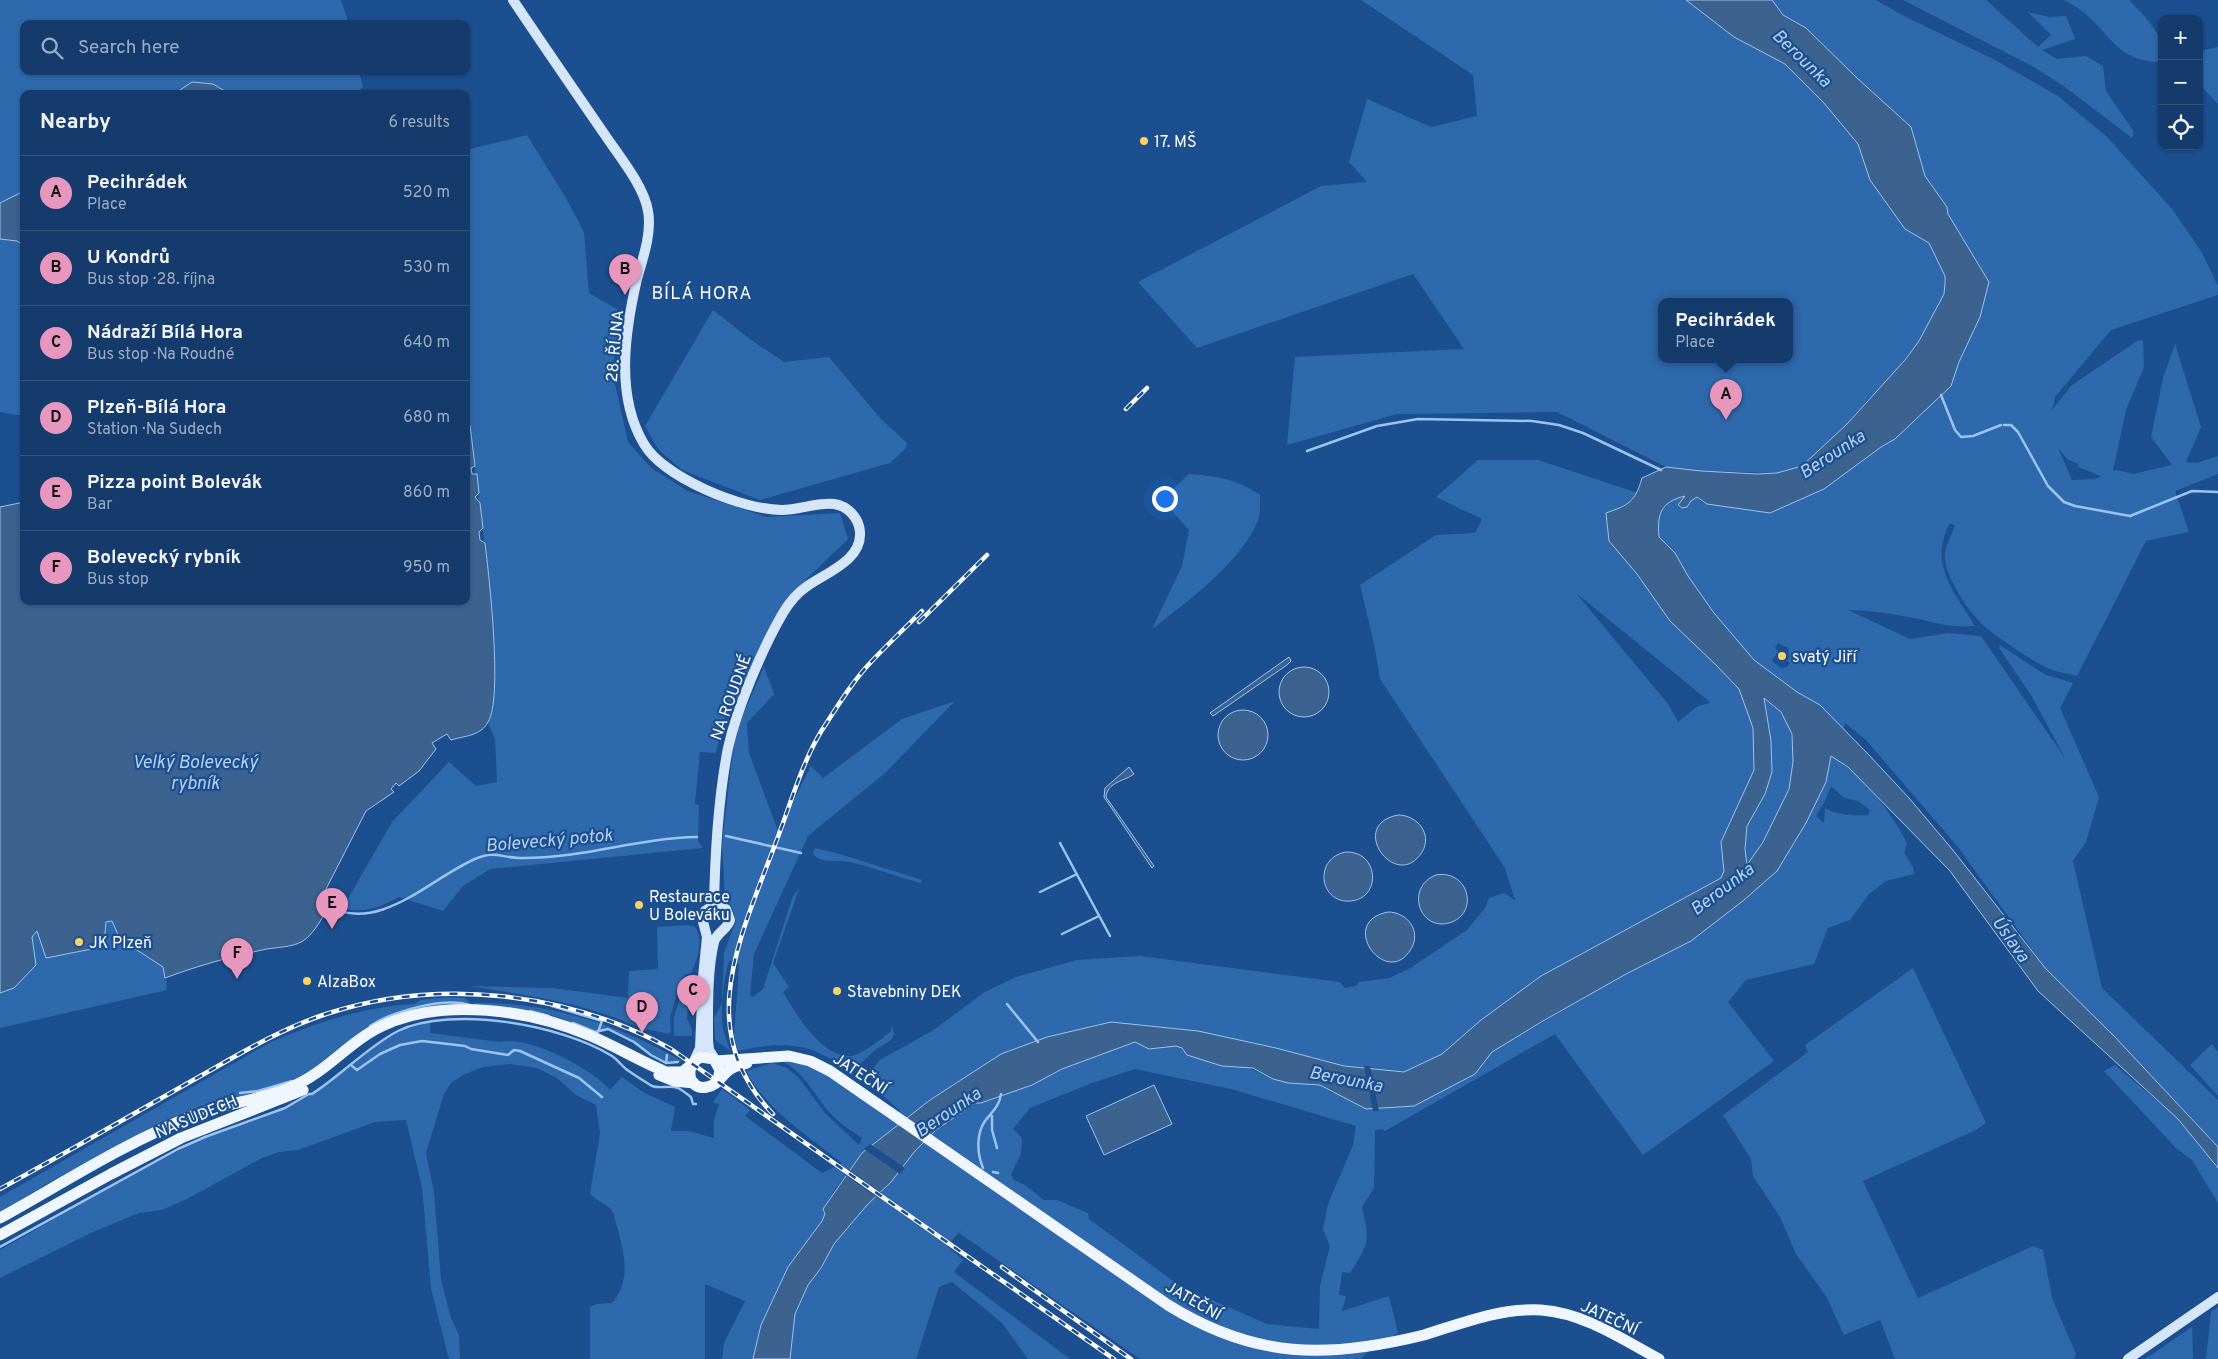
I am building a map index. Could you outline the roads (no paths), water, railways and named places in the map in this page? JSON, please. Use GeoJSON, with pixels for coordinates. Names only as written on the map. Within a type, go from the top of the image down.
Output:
{"type":"FeatureCollection","features":[{"type":"Feature","properties":{"kind":"main road","name":"28. ŘÍJNA"},"geometry":{"type":"LineString","coordinates":[[512,0],[619,156],[639,187],[647,205],[649,229],[631,312],[624,380],[632,418],[644,444],[661,465],[671,472],[697,485],[753,507],[787,510],[833,504],[843,506],[856,518],[860,539]]}},
{"type":"Feature","properties":{"kind":"main road","name":"NA ROUDNÉ"},"geometry":{"type":"LineString","coordinates":[[694,1083],[689,1073],[700,1048],[703,976],[707,937],[702,921],[703,913],[707,908],[714,905],[726,760],[733,729],[764,652],[787,606],[808,585],[848,558],[857,548],[860,539]]}},
{"type":"Feature","properties":{"kind":"main road"},"geometry":{"type":"LineString","coordinates":[[694,1083],[707,1088],[714,1085],[718,1080],[720,1070],[708,1047],[708,1024],[713,949],[716,938],[728,926],[730,917],[726,909],[714,905]]}},
{"type":"Feature","properties":{"kind":"main road"},"geometry":{"type":"LineString","coordinates":[[705,928],[712,932],[721,932]]}},
{"type":"Feature","properties":{"kind":"main road","name":"NA SUDECH"},"geometry":{"type":"LineString","coordinates":[[0,1218],[169,1126],[219,1107],[271,1094],[303,1082],[368,1034],[399,1020],[439,1011],[469,1010],[509,1013],[552,1022],[579,1031],[638,1060],[670,1073],[682,1072],[692,1063]]}},
{"type":"Feature","properties":{"kind":"main road","name":"NA SUDECH"},"geometry":{"type":"LineString","coordinates":[[0,1236],[111,1174],[181,1138],[301,1091],[324,1077],[378,1034],[399,1020]]}},
{"type":"Feature","properties":{"kind":"main road"},"geometry":{"type":"LineString","coordinates":[[692,1063],[704,1056],[716,1061]]}},
{"type":"Feature","properties":{"kind":"main road","name":"JATEČNÍ"},"geometry":{"type":"LineString","coordinates":[[718,1080],[734,1067],[768,1056]]}},
{"type":"Feature","properties":{"kind":"main road","name":"JATEČNÍ"},"geometry":{"type":"LineString","coordinates":[[716,1061],[789,1056],[810,1061],[830,1071],[1181,1314],[1222,1334],[1257,1346],[1310,1354],[1370,1350],[1493,1313],[1541,1310],[1590,1322],[1659,1359]]}},
{"type":"Feature","properties":{"kind":"main road","name":"NA SUDECH"},"geometry":{"type":"LineString","coordinates":[[638,1060],[667,1079],[694,1083]]}},
{"type":"Feature","properties":{"kind":"main road"},"geometry":{"type":"LineString","coordinates":[[2128,1359],[2218,1297]]}},
{"type":"Feature","properties":{"kind":"water"},"geometry":{"type":"Polygon","coordinates":[[[1686,0],[1772,0],[1783,15],[1806,28],[1911,127],[1925,176],[1947,207],[1948,214],[1989,282],[1980,317],[1959,362],[1951,386],[1895,439],[1881,447],[1824,489],[1770,513],[1707,504],[1697,497],[1687,507],[1682,508],[1678,505],[1685,496],[1677,498],[1662,510],[1659,521],[1659,537],[1675,553],[1688,576],[1714,613],[1754,660],[1797,692],[1820,705],[1909,798],[1952,849],[2046,969],[2113,1035],[2218,1147],[2218,1168],[2178,1119],[2038,991],[1950,871],[1848,767],[1831,756],[1826,782],[1806,823],[1777,871],[1744,900],[1691,941],[1626,974],[1543,1021],[1492,1052],[1475,1074],[1414,1106],[1366,1109],[1320,1085],[1288,1083],[1273,1079],[1253,1068],[1222,1066],[1187,1055],[1182,1048],[1176,1046],[1149,1049],[1135,1042],[1062,1069],[1032,1085],[981,1103],[975,1103],[936,1130],[915,1151],[891,1182],[867,1205],[834,1244],[821,1268],[808,1285],[795,1314],[790,1359],[753,1359],[761,1325],[788,1267],[822,1221],[825,1214],[823,1209],[862,1153],[930,1100],[1001,1054],[1047,1037],[1111,1022],[1198,1031],[1276,1048],[1344,1066],[1404,1072],[1442,1054],[1481,1020],[1541,976],[1721,878],[1724,871],[1721,842],[1754,770],[1753,728],[1739,689],[1670,621],[1637,574],[1609,541],[1606,513],[1630,502],[1637,492],[1642,478],[1666,467],[1757,474],[1777,473],[1802,466],[1847,424],[1905,360],[1919,341],[1944,294],[1945,283],[1945,276],[1929,243],[1905,229],[1870,180],[1858,144],[1824,103],[1785,64],[1734,37],[1686,0]],[[1764,698],[1771,741],[1772,772],[1765,794],[1747,826],[1745,849],[1747,865],[1763,842],[1789,789],[1793,762],[1792,734],[1781,712],[1764,698]]]}},
{"type":"Feature","properties":{"kind":"water"},"geometry":{"type":"Polygon","coordinates":[[[192,82],[213,84],[223,90],[180,90],[192,82]]]}},
{"type":"Feature","properties":{"kind":"water"},"geometry":{"type":"Polygon","coordinates":[[[20,193],[20,243],[0,239],[0,203],[20,193]]]}},
{"type":"Feature","properties":{"kind":"water","name":"Velký Bolevecký rybník"},"geometry":{"type":"Polygon","coordinates":[[[470,425],[475,466],[471,468],[472,474],[477,474],[479,493],[475,497],[480,503],[483,528],[479,532],[480,540],[485,543],[494,636],[494,689],[492,709],[488,722],[485,727],[472,735],[451,740],[447,734],[432,743],[436,749],[419,771],[399,786],[396,783],[391,789],[394,792],[366,811],[326,889],[330,892],[328,899],[330,904],[315,929],[303,941],[294,945],[225,959],[165,978],[163,967],[120,939],[112,921],[106,922],[104,945],[102,947],[46,958],[37,931],[32,937],[36,965],[14,988],[0,993],[0,507],[20,503],[20,605],[470,605],[470,425]]]}},
{"type":"Feature","properties":{"kind":"water"},"geometry":{"type":"Polygon","coordinates":[[[1289,657],[1291,661],[1287,665],[1213,716],[1210,713],[1289,657]]]}},
{"type":"Feature","properties":{"kind":"water"},"geometry":{"type":"Polygon","coordinates":[[[1304,667],[1313,669],[1324,678],[1329,692],[1327,701],[1318,712],[1304,717],[1295,715],[1284,706],[1279,692],[1281,683],[1290,672],[1304,667]]]}},
{"type":"Feature","properties":{"kind":"water"},"geometry":{"type":"Polygon","coordinates":[[[1243,710],[1252,712],[1263,721],[1268,735],[1266,744],[1257,755],[1243,760],[1234,758],[1223,749],[1218,735],[1220,726],[1229,715],[1243,710]]]}},
{"type":"Feature","properties":{"kind":"water"},"geometry":{"type":"Polygon","coordinates":[[[1129,767],[1134,774],[1113,785],[1107,792],[1106,797],[1154,866],[1152,868],[1104,797],[1105,788],[1129,767]]]}},
{"type":"Feature","properties":{"kind":"water"},"geometry":{"type":"Polygon","coordinates":[[[1398,815],[1411,818],[1417,822],[1424,832],[1426,839],[1422,852],[1412,863],[1400,865],[1390,861],[1381,853],[1376,842],[1376,831],[1383,821],[1398,815]]]}},
{"type":"Feature","properties":{"kind":"water"},"geometry":{"type":"Polygon","coordinates":[[[1346,852],[1357,854],[1365,859],[1370,866],[1372,875],[1372,884],[1368,892],[1361,898],[1351,901],[1340,900],[1332,895],[1324,880],[1328,863],[1335,856],[1346,852]]]}},
{"type":"Feature","properties":{"kind":"water"},"geometry":{"type":"Polygon","coordinates":[[[1436,875],[1447,875],[1456,879],[1463,885],[1467,893],[1465,911],[1459,918],[1449,923],[1439,924],[1430,921],[1420,906],[1421,889],[1426,881],[1436,875]]]}},
{"type":"Feature","properties":{"kind":"water"},"geometry":{"type":"Polygon","coordinates":[[[1388,912],[1401,915],[1407,919],[1414,929],[1415,936],[1411,949],[1401,960],[1390,962],[1379,958],[1371,950],[1366,939],[1366,928],[1373,918],[1388,912]]]}},
{"type":"Feature","properties":{"kind":"water"},"geometry":{"type":"Polygon","coordinates":[[[1154,1085],[1172,1124],[1104,1155],[1086,1116],[1154,1085]]]}},
{"type":"Feature","properties":{"kind":"waterway"},"geometry":{"type":"LineString","coordinates":[[1941,395],[1955,430],[1961,437],[1973,436],[2001,425]]}},
{"type":"Feature","properties":{"kind":"waterway"},"geometry":{"type":"LineString","coordinates":[[1307,451],[1377,426],[1418,419],[1532,421],[1559,425],[1583,433],[1661,470]]}},
{"type":"Feature","properties":{"kind":"waterway"},"geometry":{"type":"LineString","coordinates":[[2004,425],[2011,425],[2018,432],[2048,486],[2064,502],[2075,506],[2130,516],[2192,491],[2218,492]]}},
{"type":"Feature","properties":{"kind":"waterway","name":"Bolevecký potok"},"geometry":{"type":"LineString","coordinates":[[726,836],[801,853]]}},
{"type":"Feature","properties":{"kind":"waterway","name":"Bolevecký potok"},"geometry":{"type":"LineString","coordinates":[[327,906],[347,913],[366,913],[385,909],[404,901],[458,868],[482,856],[498,855],[520,858],[565,855],[653,841],[697,837]]}},
{"type":"Feature","properties":{"kind":"waterway"},"geometry":{"type":"LineString","coordinates":[[1060,843],[1110,936]]}},
{"type":"Feature","properties":{"kind":"waterway"},"geometry":{"type":"LineString","coordinates":[[1040,892],[1077,874]]}},
{"type":"Feature","properties":{"kind":"waterway"},"geometry":{"type":"LineString","coordinates":[[1062,934],[1099,916]]}},
{"type":"Feature","properties":{"kind":"waterway"},"geometry":{"type":"LineString","coordinates":[[370,1026],[392,1015],[418,1007],[446,1003],[470,1005]]}},
{"type":"Feature","properties":{"kind":"waterway","name":"Bolevecký potok"},"geometry":{"type":"LineString","coordinates":[[1007,1004],[1038,1042]]}},
{"type":"Feature","properties":{"kind":"waterway"},"geometry":{"type":"LineString","coordinates":[[552,1006],[602,1021],[598,1032]]}},
{"type":"Feature","properties":{"kind":"waterway"},"geometry":{"type":"LineString","coordinates":[[530,1011],[549,1016]]}},
{"type":"Feature","properties":{"kind":"waterway"},"geometry":{"type":"LineString","coordinates":[[0,1247],[178,1149],[205,1137],[285,1108],[312,1094],[387,1037],[421,1023],[477,1019],[507,1022],[565,1035],[612,1056],[626,1069],[652,1086],[678,1088],[691,1097],[693,1104],[696,1104]]}},
{"type":"Feature","properties":{"kind":"waterway"},"geometry":{"type":"LineString","coordinates":[[573,1023],[595,1032],[608,1029],[634,1042],[651,1055],[666,1063],[678,1062]]}},
{"type":"Feature","properties":{"kind":"waterway"},"geometry":{"type":"LineString","coordinates":[[352,1066],[357,1070],[380,1054],[400,1045],[422,1041],[465,1046],[471,1049],[508,1055],[514,1050],[579,1078],[602,1097]]}},
{"type":"Feature","properties":{"kind":"waterway"},"geometry":{"type":"LineString","coordinates":[[666,1063],[667,1055]]}},
{"type":"Feature","properties":{"kind":"waterway"},"geometry":{"type":"LineString","coordinates":[[240,1093],[258,1091],[292,1081]]}},
{"type":"Feature","properties":{"kind":"waterway"},"geometry":{"type":"LineString","coordinates":[[983,1168],[979,1150],[980,1132],[985,1121],[997,1105],[1001,1094]]}},
{"type":"Feature","properties":{"kind":"waterway"},"geometry":{"type":"LineString","coordinates":[[992,1116],[992,1130],[997,1148]]}},
{"type":"Feature","properties":{"kind":"waterway"},"geometry":{"type":"LineString","coordinates":[[993,1172],[998,1173]]}},
{"type":"Feature","properties":{"kind":"railway"},"geometry":{"type":"LineString","coordinates":[[1126,409],[1147,388]]}},
{"type":"Feature","properties":{"kind":"railway"},"geometry":{"type":"LineString","coordinates":[[919,622],[987,555]]}},
{"type":"Feature","properties":{"kind":"railway"},"geometry":{"type":"LineString","coordinates":[[773,1114],[748,1082],[734,1049],[729,1015],[731,981],[738,946],[797,784],[808,756],[822,730],[857,678],[922,611]]}},
{"type":"Feature","properties":{"kind":"railway"},"geometry":{"type":"LineString","coordinates":[[0,1189],[239,1054],[290,1028],[326,1014],[369,1003],[413,996],[458,994],[502,996],[546,1003],[590,1014],[631,1030],[671,1049],[1114,1359]]}},
{"type":"Feature","properties":{"kind":"railway"},"geometry":{"type":"LineString","coordinates":[[1002,1267],[1131,1359]]}},
{"type":"Feature","properties":{"kind":"place","name":"17. MŠ"},"geometry":{"type":"Point","coordinates":[1144,141]}},
{"type":"Feature","properties":{"kind":"place","name":"U Kondrů"},"geometry":{"type":"Point","coordinates":[625,295]}},
{"type":"Feature","properties":{"kind":"place","name":"Pecihrádek"},"geometry":{"type":"Point","coordinates":[1726,420]}},
{"type":"Feature","properties":{"kind":"place","name":"svatý Jiří"},"geometry":{"type":"Point","coordinates":[1782,656]}},
{"type":"Feature","properties":{"kind":"place","name":"Restaurace U Boleváku"},"geometry":{"type":"Point","coordinates":[639,905]}},
{"type":"Feature","properties":{"kind":"place","name":"Pizza point Bolevák"},"geometry":{"type":"Point","coordinates":[332,929]}},
{"type":"Feature","properties":{"kind":"place","name":"JK Plzeň"},"geometry":{"type":"Point","coordinates":[79,942]}},
{"type":"Feature","properties":{"kind":"place","name":"Bolevecký rybník"},"geometry":{"type":"Point","coordinates":[237,979]}},
{"type":"Feature","properties":{"kind":"place","name":"AlzaBox"},"geometry":{"type":"Point","coordinates":[307,981]}},
{"type":"Feature","properties":{"kind":"place","name":"Stavebniny DEK"},"geometry":{"type":"Point","coordinates":[837,991]}},
{"type":"Feature","properties":{"kind":"place","name":"Nádraží Bílá Hora"},"geometry":{"type":"Point","coordinates":[693,1016]}},
{"type":"Feature","properties":{"kind":"place","name":"Plzeň-Bílá Hora"},"geometry":{"type":"Point","coordinates":[642,1033]}},
{"type":"Feature","properties":{"kind":"district","name":"BÍLÁ HORA"},"geometry":{"type":"Point","coordinates":[702,293]}},
{"type":"Feature","properties":{"kind":"water label","name":"Berounka"},"geometry":{"type":"Point","coordinates":[1802,58]}},
{"type":"Feature","properties":{"kind":"water label","name":"Berounka"},"geometry":{"type":"Point","coordinates":[1832,454]}},
{"type":"Feature","properties":{"kind":"water label","name":"Berounka"},"geometry":{"type":"Point","coordinates":[1722,889]}},
{"type":"Feature","properties":{"kind":"water label","name":"Úslava"},"geometry":{"type":"Point","coordinates":[2011,939]}},
{"type":"Feature","properties":{"kind":"water label","name":"Berounka"},"geometry":{"type":"Point","coordinates":[1346,1079]}},
{"type":"Feature","properties":{"kind":"water label","name":"Berounka"},"geometry":{"type":"Point","coordinates":[948,1112]}}]}
